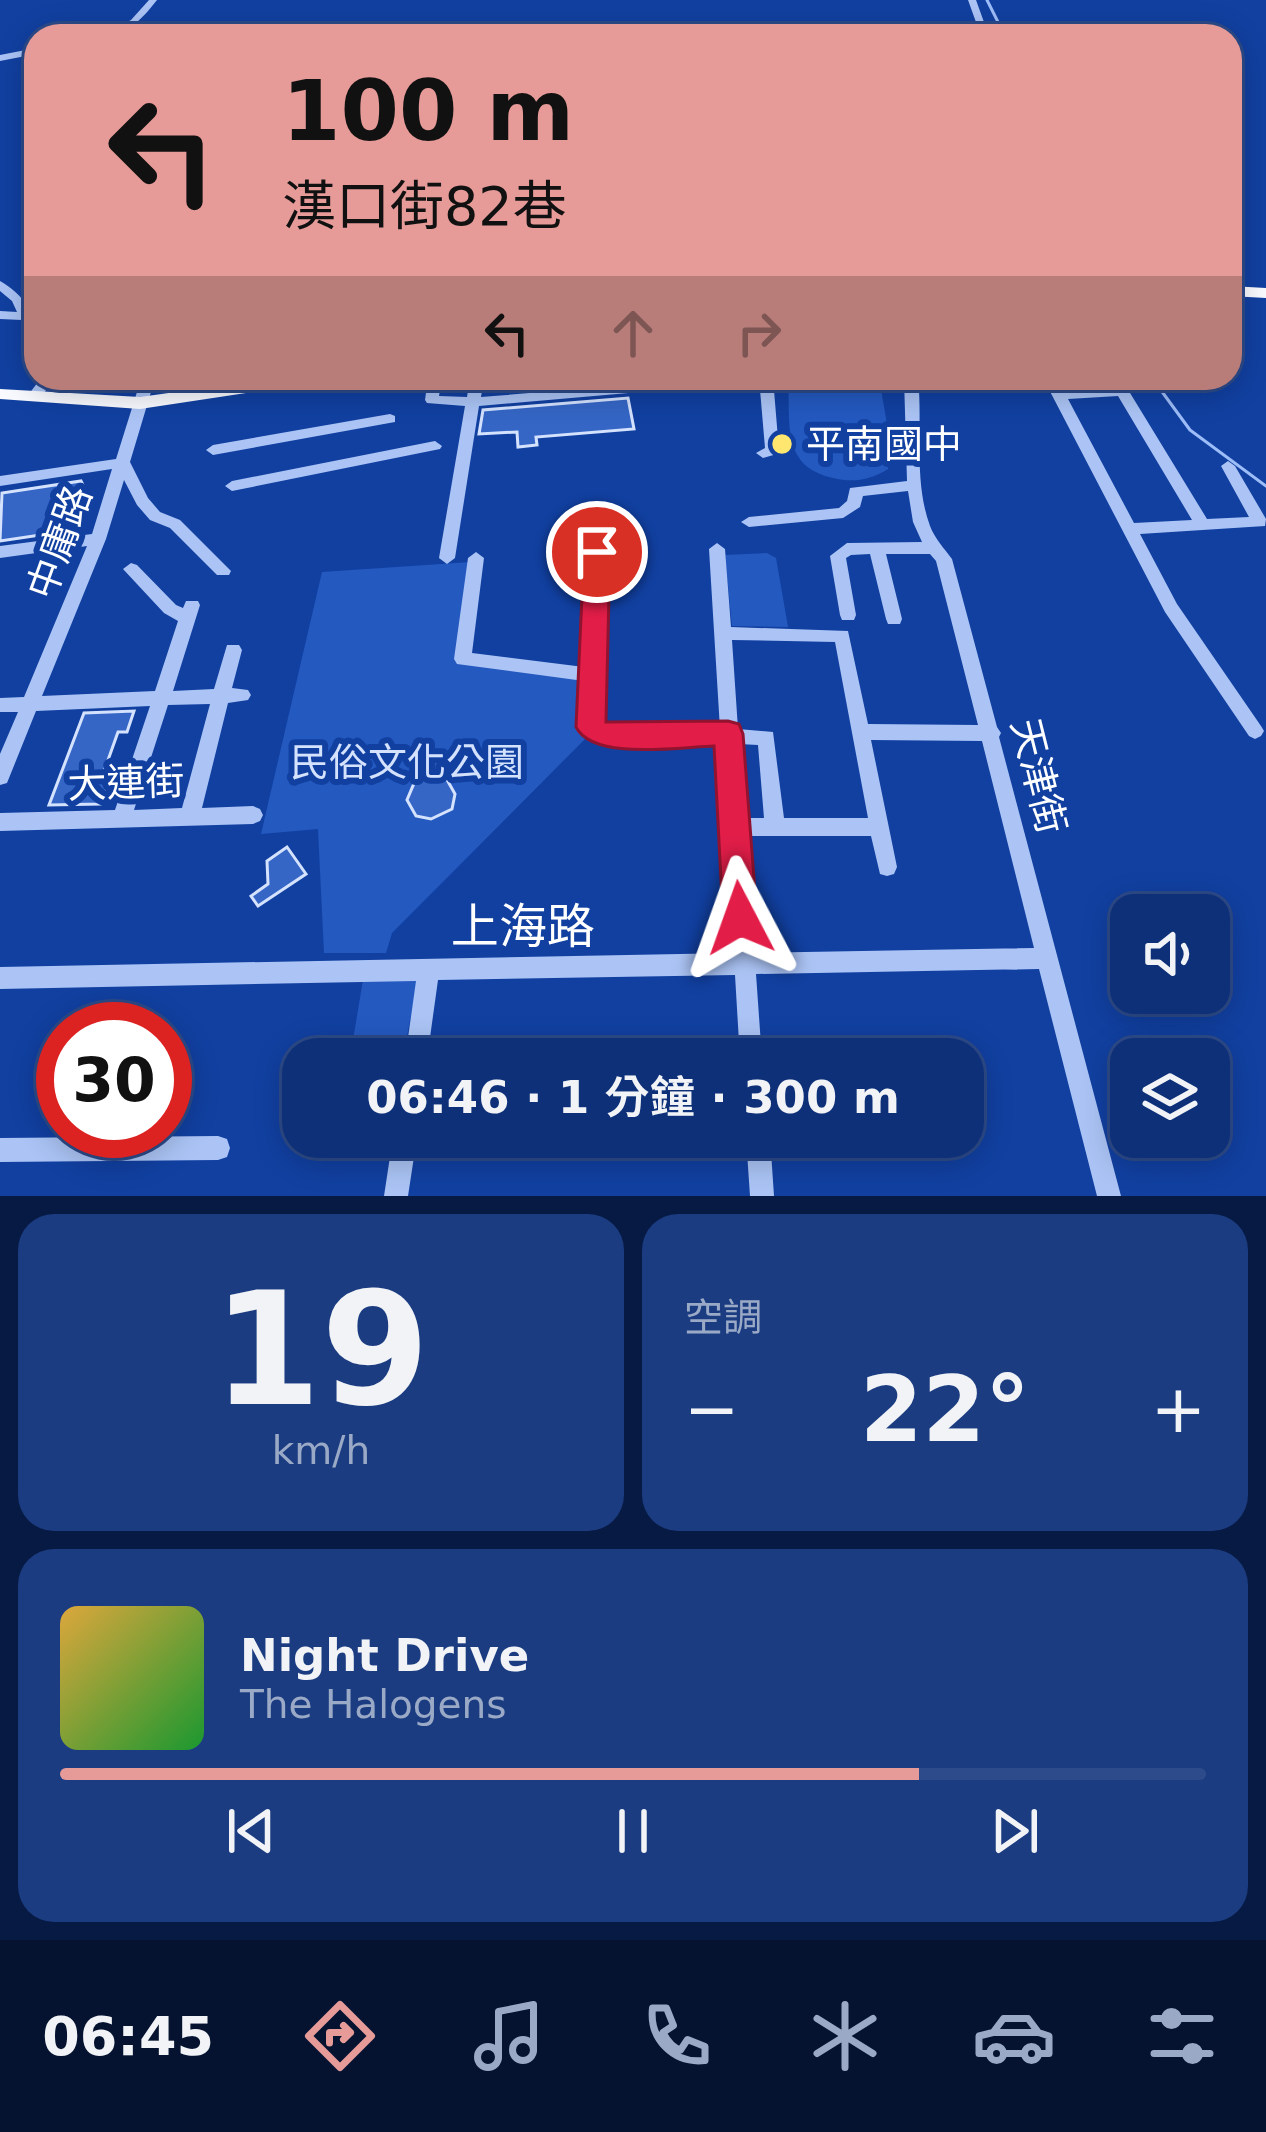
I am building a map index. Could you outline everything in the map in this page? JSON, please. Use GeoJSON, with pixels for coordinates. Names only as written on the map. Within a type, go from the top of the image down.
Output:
{"type":"FeatureCollection","features":[{"type":"Feature","properties":{"kind":"main road"},"geometry":{"type":"LineString","coordinates":[[63,390],[142,397],[205,390]]}},
{"type":"Feature","properties":{"kind":"main road"},"geometry":{"type":"LineString","coordinates":[[142,397],[183,390]]}},
{"type":"Feature","properties":{"kind":"street"},"geometry":{"type":"LineString","coordinates":[[130,24],[153,0]]}},
{"type":"Feature","properties":{"kind":"street"},"geometry":{"type":"LineString","coordinates":[[0,285],[24,312]]}},
{"type":"Feature","properties":{"kind":"street"},"geometry":{"type":"LineString","coordinates":[[433,390],[432,400],[473,402],[616,390]]}},
{"type":"Feature","properties":{"kind":"street"},"geometry":{"type":"LineString","coordinates":[[447,558],[475,390]]}},
{"type":"Feature","properties":{"kind":"street"},"geometry":{"type":"LineString","coordinates":[[763,453],[772,451],[767,390]]}},
{"type":"Feature","properties":{"kind":"street","name":"天津街"},"geometry":{"type":"LineString","coordinates":[[913,390],[918,418],[914,485],[930,548],[944,559],[992,733],[1109,1196]]}},
{"type":"Feature","properties":{"kind":"street"},"geometry":{"type":"LineString","coordinates":[[1057,390],[1171,608],[1255,730]]}},
{"type":"Feature","properties":{"kind":"street"},"geometry":{"type":"LineString","coordinates":[[1060,395],[1122,391],[1202,525]]}},
{"type":"Feature","properties":{"kind":"street","name":"中庸路"},"geometry":{"type":"LineString","coordinates":[[0,776],[98,539],[142,397]]}},
{"type":"Feature","properties":{"kind":"street"},"geometry":{"type":"LineString","coordinates":[[213,450],[390,419]]}},
{"type":"Feature","properties":{"kind":"street"},"geometry":{"type":"LineString","coordinates":[[232,486],[435,446]]}},
{"type":"Feature","properties":{"kind":"street"},"geometry":{"type":"LineString","coordinates":[[0,482],[123,463]]}},
{"type":"Feature","properties":{"kind":"street","name":"中庸路"},"geometry":{"type":"LineString","coordinates":[[123,463],[155,516],[175,524],[223,571]]}},
{"type":"Feature","properties":{"kind":"street"},"geometry":{"type":"LineString","coordinates":[[1131,529],[1260,522],[1228,466]]}},
{"type":"Feature","properties":{"kind":"street"},"geometry":{"type":"LineString","coordinates":[[749,522],[844,512],[855,503],[855,492],[914,485]]}},
{"type":"Feature","properties":{"kind":"street"},"geometry":{"type":"LineString","coordinates":[[0,552],[98,539]]}},
{"type":"Feature","properties":{"kind":"street"},"geometry":{"type":"LineString","coordinates":[[848,615],[838,556],[847,549],[930,548]]}},
{"type":"Feature","properties":{"kind":"street"},"geometry":{"type":"LineString","coordinates":[[717,549],[750,1038]]}},
{"type":"Feature","properties":{"kind":"street"},"geometry":{"type":"LineString","coordinates":[[877,551],[894,619]]}},
{"type":"Feature","properties":{"kind":"street"},"geometry":{"type":"LineString","coordinates":[[597,552],[591,727],[601,735],[766,737],[775,826]]}},
{"type":"Feature","properties":{"kind":"street"},"geometry":{"type":"LineString","coordinates":[[476,558],[463,659],[592,675]]}},
{"type":"Feature","properties":{"kind":"street"},"geometry":{"type":"LineString","coordinates":[[122,818],[190,612],[170,609],[131,568]]}},
{"type":"Feature","properties":{"kind":"street"},"geometry":{"type":"LineString","coordinates":[[721,633],[842,636],[864,732],[886,867]]}},
{"type":"Feature","properties":{"kind":"street"},"geometry":{"type":"LineString","coordinates":[[190,816],[232,695],[233,650]]}},
{"type":"Feature","properties":{"kind":"street"},"geometry":{"type":"LineString","coordinates":[[0,705],[232,695]]}},
{"type":"Feature","properties":{"kind":"street"},"geometry":{"type":"LineString","coordinates":[[864,732],[992,733]]}},
{"type":"Feature","properties":{"kind":"street","name":"大連街"},"geometry":{"type":"LineString","coordinates":[[0,822],[253,815]]}},
{"type":"Feature","properties":{"kind":"street"},"geometry":{"type":"LineString","coordinates":[[734,827],[880,826]]}},
{"type":"Feature","properties":{"kind":"street","name":"上海路"},"geometry":{"type":"LineString","coordinates":[[0,978],[1047,958]]}},
{"type":"Feature","properties":{"kind":"street"},"geometry":{"type":"LineString","coordinates":[[419,1038],[429,968]]}},
{"type":"Feature","properties":{"kind":"street"},"geometry":{"type":"LineString","coordinates":[[0,1150],[218,1148]]}},
{"type":"Feature","properties":{"kind":"street"},"geometry":{"type":"LineString","coordinates":[[396,1196],[402,1158]]}},
{"type":"Feature","properties":{"kind":"street"},"geometry":{"type":"LineString","coordinates":[[759,1158],[762,1196]]}},
{"type":"Feature","properties":{"kind":"green space"},"geometry":{"type":"Polygon","coordinates":[[[788,390],[881,390],[890,441],[888,469],[848,480],[816,472],[796,453],[788,390]]]}},
{"type":"Feature","properties":{"kind":"green space"},"geometry":{"type":"Polygon","coordinates":[[[767,553],[776,558],[788,627],[732,626],[725,555],[767,553]]]}},
{"type":"Feature","properties":{"kind":"green space","name":"民俗文化公園"},"geometry":{"type":"Polygon","coordinates":[[[471,562],[458,663],[586,680],[585,739],[392,933],[386,953],[324,953],[318,829],[261,834],[322,572],[471,562]]]}},
{"type":"Feature","properties":{"kind":"green space"},"geometry":{"type":"Polygon","coordinates":[[[418,979],[407,1038],[353,1038],[363,980],[418,979]]]}},
{"type":"Feature","properties":{"kind":"building"},"geometry":{"type":"Polygon","coordinates":[[[628,398],[634,429],[536,437],[537,445],[518,447],[517,432],[479,434],[483,410],[628,398]]]}},
{"type":"Feature","properties":{"kind":"building"},"geometry":{"type":"Polygon","coordinates":[[[81,481],[87,493],[82,524],[74,525],[74,530],[0,541],[2,493],[81,481]]]}},
{"type":"Feature","properties":{"kind":"building"},"geometry":{"type":"Polygon","coordinates":[[[134,711],[127,732],[118,732],[102,777],[110,777],[101,804],[49,805],[84,713],[134,711]]]}},
{"type":"Feature","properties":{"kind":"building"},"geometry":{"type":"Polygon","coordinates":[[[426,755],[436,760],[455,794],[452,809],[431,819],[416,816],[407,800],[426,755]]]}},
{"type":"Feature","properties":{"kind":"building"},"geometry":{"type":"Polygon","coordinates":[[[287,847],[306,874],[258,906],[251,896],[268,884],[267,861],[287,847]]]}},
{"type":"Feature","properties":{"kind":"waterway"},"geometry":{"type":"LineString","coordinates":[[987,0],[999,24]]}},
{"type":"Feature","properties":{"kind":"waterway"},"geometry":{"type":"LineString","coordinates":[[1161,390],[1190,430],[1266,486]]}},
{"type":"Feature","properties":{"kind":"place","name":"平南國中"},"geometry":{"type":"Point","coordinates":[782,444]}},
{"type":"Feature","properties":{"kind":"route"},"geometry":{"type":"LineString","coordinates":[[597,552],[591,727],[601,735],[728,734],[740,918]]}}]}
